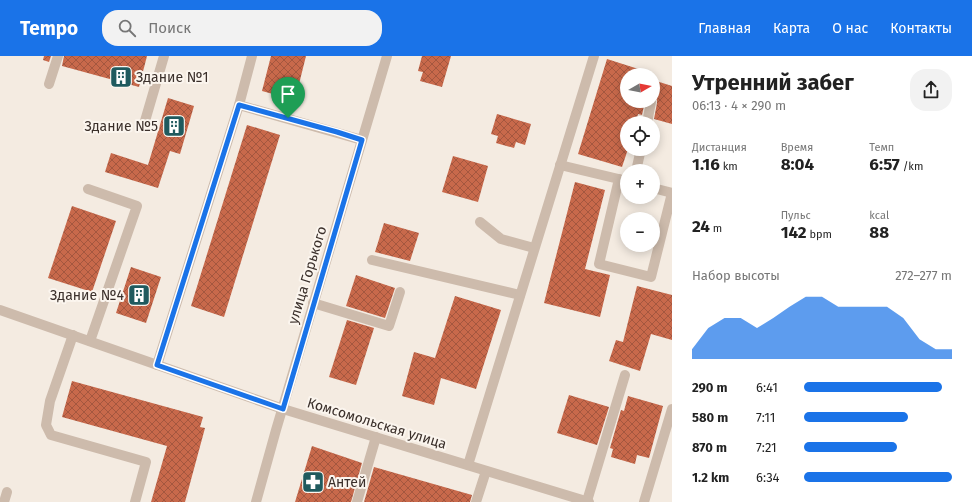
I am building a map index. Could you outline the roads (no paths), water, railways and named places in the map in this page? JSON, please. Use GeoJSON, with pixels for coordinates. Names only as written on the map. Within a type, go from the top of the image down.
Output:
{"type":"FeatureCollection","features":[{"type":"Feature","properties":{"kind":"street"},"geometry":{"type":"LineString","coordinates":[[49,84],[58,56]]}},
{"type":"Feature","properties":{"kind":"street"},"geometry":{"type":"LineString","coordinates":[[145,121],[164,56]]}},
{"type":"Feature","properties":{"kind":"street"},"geometry":{"type":"LineString","coordinates":[[157,365],[239,105],[252,56]]}},
{"type":"Feature","properties":{"kind":"street","name":"улица Горького"},"geometry":{"type":"LineString","coordinates":[[256,502],[313,303],[387,56]]}},
{"type":"Feature","properties":{"kind":"street"},"geometry":{"type":"LineString","coordinates":[[468,465],[594,56]]}},
{"type":"Feature","properties":{"kind":"street"},"geometry":{"type":"LineString","coordinates":[[239,105],[362,140]]}},
{"type":"Feature","properties":{"kind":"street"},"geometry":{"type":"LineString","coordinates":[[560,165],[620,179]]}},
{"type":"Feature","properties":{"kind":"street"},"geometry":{"type":"LineString","coordinates":[[88,189],[137,206],[90,341]]}},
{"type":"Feature","properties":{"kind":"street"},"geometry":{"type":"LineString","coordinates":[[620,190],[598,264],[651,277],[672,193],[660,190]]}},
{"type":"Feature","properties":{"kind":"street"},"geometry":{"type":"LineString","coordinates":[[480,222],[501,239],[534,248]]}},
{"type":"Feature","properties":{"kind":"street"},"geometry":{"type":"LineString","coordinates":[[372,260],[520,295]]}},
{"type":"Feature","properties":{"kind":"street"},"geometry":{"type":"LineString","coordinates":[[313,303],[388,326],[400,292]]}},
{"type":"Feature","properties":{"kind":"street","name":"Комсомольская улица"},"geometry":{"type":"LineString","coordinates":[[0,310],[283,409],[588,502]]}},
{"type":"Feature","properties":{"kind":"street"},"geometry":{"type":"LineString","coordinates":[[72,335],[50,401],[46,425],[51,435],[146,462],[135,502]]}},
{"type":"Feature","properties":{"kind":"street"},"geometry":{"type":"LineString","coordinates":[[588,502],[626,375]]}},
{"type":"Feature","properties":{"kind":"street"},"geometry":{"type":"LineString","coordinates":[[644,502],[672,409]]}},
{"type":"Feature","properties":{"kind":"street"},"geometry":{"type":"LineString","coordinates":[[357,502],[376,437]]}},
{"type":"Feature","properties":{"kind":"street"},"geometry":{"type":"LineString","coordinates":[[476,502],[486,471]]}},
{"type":"Feature","properties":{"kind":"street"},"geometry":{"type":"LineString","coordinates":[[4,502],[7,492]]}},
{"type":"Feature","properties":{"kind":"place","name":"Здание №1"},"geometry":{"type":"Point","coordinates":[121,77]}},
{"type":"Feature","properties":{"kind":"place","name":"Здание №5"},"geometry":{"type":"Point","coordinates":[174,126]}},
{"type":"Feature","properties":{"kind":"place","name":"Здание №4"},"geometry":{"type":"Point","coordinates":[139,295]}},
{"type":"Feature","properties":{"kind":"place","name":"Антей"},"geometry":{"type":"Point","coordinates":[313,482]}}]}
